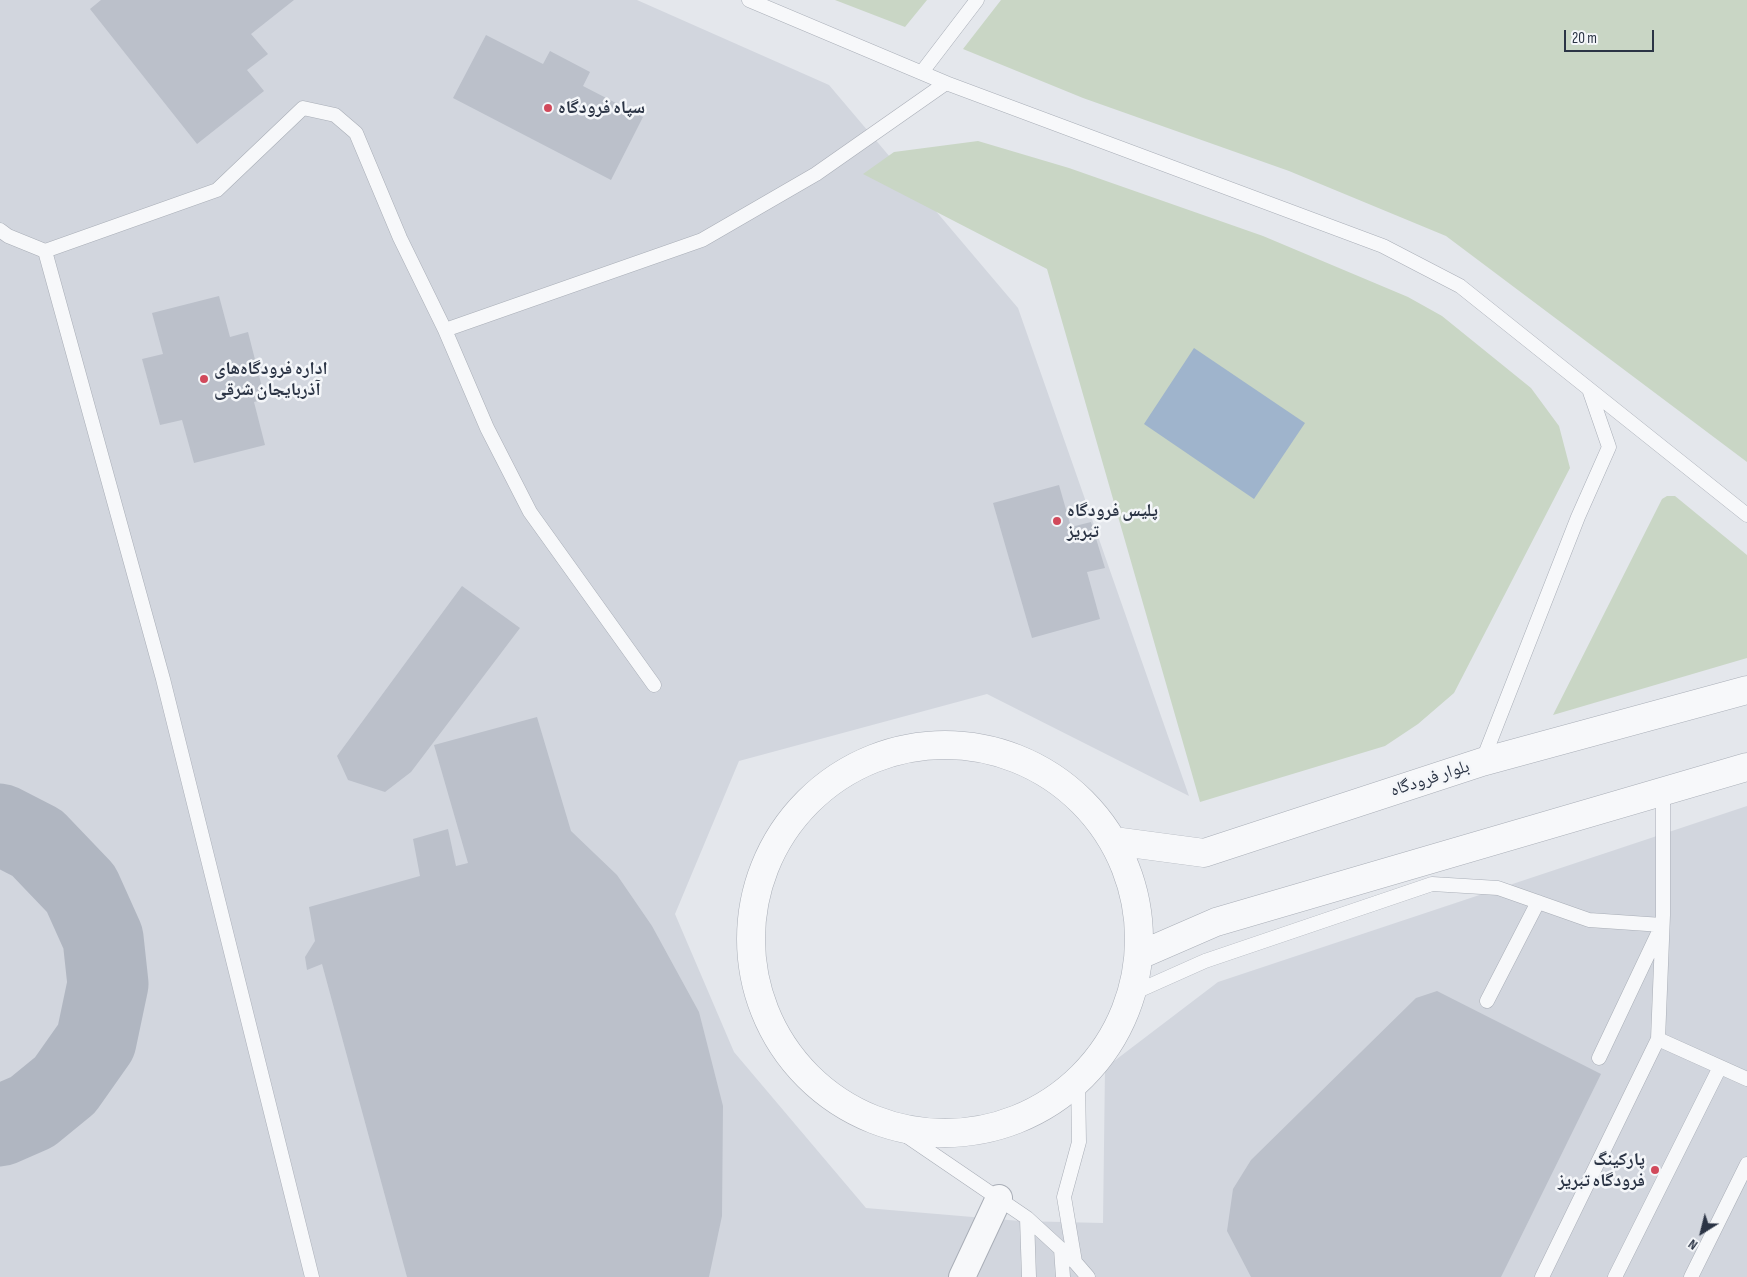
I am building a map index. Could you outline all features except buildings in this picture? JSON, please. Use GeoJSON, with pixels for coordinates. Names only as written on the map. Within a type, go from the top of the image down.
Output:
{"type":"FeatureCollection","features":[{"type":"Feature","properties":{"kind":"street","name":"بلوار فرودگاه"},"geometry":{"type":"LineString","coordinates":[[1114,841],[1204,853],[1482,762],[1747,690]]}},
{"type":"Feature","properties":{"kind":"street"},"geometry":{"type":"LineString","coordinates":[[958,744],[1020,758],[1074,792],[1114,841],[1136,896],[1140,955],[1128,1010],[1099,1060],[1057,1100],[1005,1125],[948,1134],[892,1126],[834,1099],[788,1055],[759,999],[750,936],[760,874],[791,819],[837,776],[895,750],[958,744]]}},
{"type":"Feature","properties":{"kind":"street"},"geometry":{"type":"LineString","coordinates":[[1140,955],[1216,922],[1747,767]]}},
{"type":"Feature","properties":{"kind":"street"},"geometry":{"type":"LineString","coordinates":[[962,1277],[999,1198]]}},
{"type":"Feature","properties":{"kind":"lane"},"geometry":{"type":"LineString","coordinates":[[749,0],[946,83],[1383,246],[1460,286],[1747,515]]}},
{"type":"Feature","properties":{"kind":"lane"},"geometry":{"type":"LineString","coordinates":[[922,72],[977,0]]}},
{"type":"Feature","properties":{"kind":"lane"},"geometry":{"type":"LineString","coordinates":[[445,330],[550,295],[702,240],[816,174],[946,83]]}},
{"type":"Feature","properties":{"kind":"lane"},"geometry":{"type":"LineString","coordinates":[[0,230],[8,236],[45,251],[217,190],[303,108],[334,114],[356,133],[400,238],[445,330],[487,428],[530,512],[654,685]]}},
{"type":"Feature","properties":{"kind":"lane"},"geometry":{"type":"LineString","coordinates":[[45,251],[164,679],[312,1277]]}},
{"type":"Feature","properties":{"kind":"lane"},"geometry":{"type":"LineString","coordinates":[[1482,762],[1578,517],[1608,447],[1590,391]]}},
{"type":"Feature","properties":{"kind":"lane"},"geometry":{"type":"LineString","coordinates":[[1542,1277],[1658,1039],[1662,926],[1663,791]]}},
{"type":"Feature","properties":{"kind":"lane"},"geometry":{"type":"LineString","coordinates":[[1131,994],[1204,961],[1432,884],[1498,888],[1589,920],[1662,926]]}},
{"type":"Feature","properties":{"kind":"lane"},"geometry":{"type":"LineString","coordinates":[[1487,1001],[1538,902]]}},
{"type":"Feature","properties":{"kind":"lane"},"geometry":{"type":"LineString","coordinates":[[1599,1058],[1662,926]]}},
{"type":"Feature","properties":{"kind":"lane"},"geometry":{"type":"LineString","coordinates":[[1658,1039],[1747,1079]]}},
{"type":"Feature","properties":{"kind":"lane"},"geometry":{"type":"LineString","coordinates":[[1616,1277],[1720,1066]]}},
{"type":"Feature","properties":{"kind":"lane"},"geometry":{"type":"LineString","coordinates":[[1075,1262],[1064,1197],[1079,1142],[1078,1079]]}},
{"type":"Feature","properties":{"kind":"lane"},"geometry":{"type":"LineString","coordinates":[[892,1126],[1027,1218],[1075,1262],[1088,1277]]}},
{"type":"Feature","properties":{"kind":"lane"},"geometry":{"type":"LineString","coordinates":[[1691,1277],[1747,1164]]}},
{"type":"Feature","properties":{"kind":"lane"},"geometry":{"type":"LineString","coordinates":[[1027,1218],[1029,1277]]}},
{"type":"Feature","properties":{"kind":"lane"},"geometry":{"type":"LineString","coordinates":[[1060,1249],[1063,1277]]}},
{"type":"Feature","properties":{"kind":"shaded area"},"geometry":{"type":"Polygon","coordinates":[[[0,0],[637,0],[829,85],[1018,308],[1189,796],[987,694],[739,761],[675,914],[734,1052],[866,1208],[1020,1221],[1103,1223],[1105,1068],[1218,982],[1747,806],[1747,1277],[0,1277],[0,0]]]}},
{"type":"Feature","properties":{"kind":"green space"},"geometry":{"type":"Polygon","coordinates":[[[835,0],[927,0],[905,27],[835,0]]]}},
{"type":"Feature","properties":{"kind":"green space"},"geometry":{"type":"Polygon","coordinates":[[[1001,0],[1747,0],[1747,462],[1446,236],[1289,171],[1083,98],[963,49],[1001,0]]]}},
{"type":"Feature","properties":{"kind":"green space"},"geometry":{"type":"Polygon","coordinates":[[[978,141],[1069,168],[1263,236],[1408,297],[1442,316],[1531,388],[1559,426],[1570,468],[1454,693],[1418,724],[1385,746],[1200,802],[1047,269],[863,174],[894,152],[978,141]]]}},
{"type":"Feature","properties":{"kind":"green space"},"geometry":{"type":"Polygon","coordinates":[[[1667,496],[1675,496],[1747,555],[1747,658],[1553,715],[1662,499],[1667,496]]]}},
{"type":"Feature","properties":{"kind":"water"},"geometry":{"type":"Polygon","coordinates":[[[1194,348],[1305,423],[1254,499],[1144,424],[1194,348]]]}},
{"type":"Feature","properties":{"kind":"taxiway"},"geometry":{"type":"LineString","coordinates":[[0,824],[37,843],[81,889],[103,938],[108,984],[96,1041],[65,1085],[32,1112],[0,1126]]}},
{"type":"Feature","properties":{"kind":"place","name":"سپاه فرودگاه"},"geometry":{"type":"Point","coordinates":[548,108]}},
{"type":"Feature","properties":{"kind":"place","name":"اداره فرودگاه‌های آذربایجان شرقی"},"geometry":{"type":"Point","coordinates":[204,379]}},
{"type":"Feature","properties":{"kind":"place","name":"پلیس فرودگاه تبریز"},"geometry":{"type":"Point","coordinates":[1057,521]}},
{"type":"Feature","properties":{"kind":"place","name":"پارکینگ فرودگاه تبریز"},"geometry":{"type":"Point","coordinates":[1655,1170]}}]}
